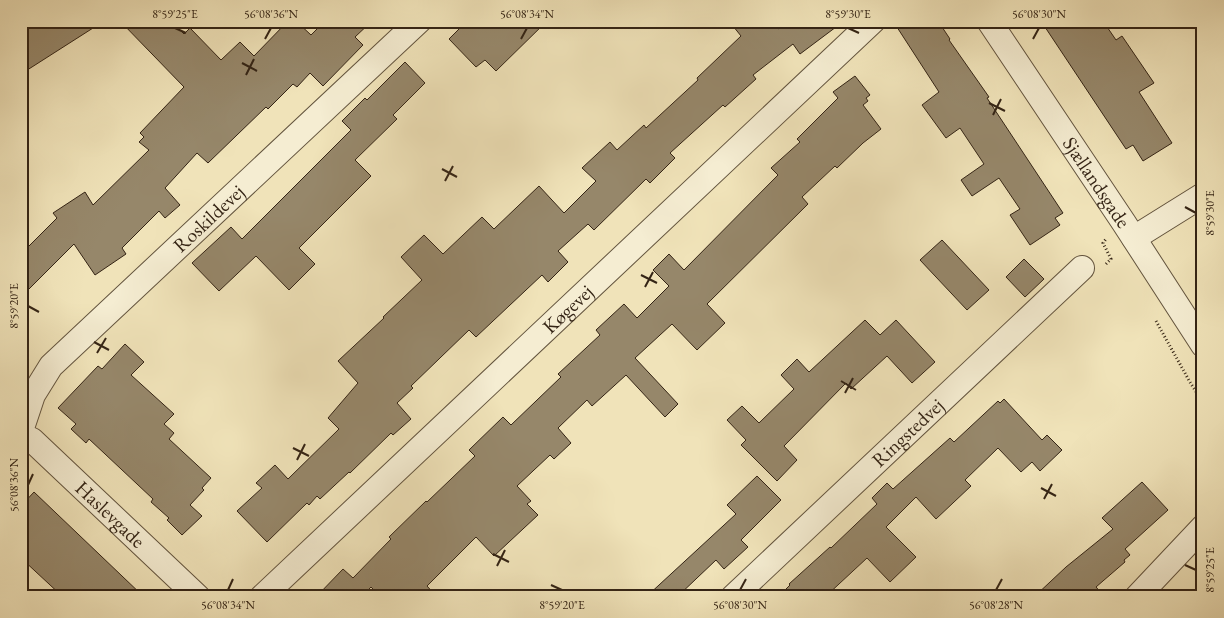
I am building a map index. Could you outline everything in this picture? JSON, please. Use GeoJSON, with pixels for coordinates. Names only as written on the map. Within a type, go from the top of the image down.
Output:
{"type":"FeatureCollection","features":[{"type":"Feature","properties":{"kind":"street","name":"Roskildevej"},"geometry":{"type":"LineString","coordinates":[[21,431],[33,395],[51,366],[419,21]]}},
{"type":"Feature","properties":{"kind":"street","name":"Køgevej"},"geometry":{"type":"LineString","coordinates":[[262,597],[873,21]]}},
{"type":"Feature","properties":{"kind":"street","name":"Sjællandsgade"},"geometry":{"type":"LineString","coordinates":[[989,21],[1203,345]]}},
{"type":"Feature","properties":{"kind":"street"},"geometry":{"type":"LineString","coordinates":[[1134,238],[1203,195]]}},
{"type":"Feature","properties":{"kind":"street","name":"Ringstedvej"},"geometry":{"type":"LineString","coordinates":[[732,597],[1082,268]]}},
{"type":"Feature","properties":{"kind":"street","name":"Haslevgade"},"geometry":{"type":"LineString","coordinates":[[21,436],[32,440],[198,597]]}},
{"type":"Feature","properties":{"kind":"street"},"geometry":{"type":"LineString","coordinates":[[1137,597],[1203,527]]}},
{"type":"Feature","properties":{"kind":"building"},"geometry":{"type":"Polygon","coordinates":[[[21,21],[104,21],[21,74],[21,21]]]}},
{"type":"Feature","properties":{"kind":"building"},"geometry":{"type":"Polygon","coordinates":[[[120,21],[171,21],[184,34],[190,28],[221,60],[240,42],[254,56],[288,21],[296,21],[311,35],[325,21],[372,21],[355,37],[363,45],[323,86],[310,73],[297,87],[293,84],[268,109],[266,107],[208,163],[197,153],[165,188],[180,205],[165,218],[159,211],[122,248],[126,254],[95,275],[74,244],[21,297],[21,254],[57,218],[53,213],[85,192],[93,205],[149,150],[139,142],[144,137],[140,133],[184,87],[120,21]]]}},
{"type":"Feature","properties":{"kind":"building"},"geometry":{"type":"Polygon","coordinates":[[[467,21],[547,21],[496,71],[485,60],[476,67],[449,39],[467,21]]]}},
{"type":"Feature","properties":{"kind":"building"},"geometry":{"type":"Polygon","coordinates":[[[729,21],[771,21],[778,29],[788,21],[844,21],[800,54],[793,44],[753,75],[756,79],[725,107],[723,105],[670,153],[675,158],[650,183],[646,179],[594,230],[588,224],[558,251],[568,262],[548,282],[542,275],[476,337],[469,330],[411,386],[413,388],[397,403],[411,419],[393,435],[391,433],[320,499],[317,496],[309,505],[307,503],[267,542],[237,511],[262,488],[256,483],[275,465],[288,479],[339,429],[328,418],[358,383],[338,361],[422,280],[401,257],[424,235],[443,254],[482,217],[494,229],[539,186],[564,213],[596,181],[582,168],[610,142],[617,150],[644,125],[646,128],[698,80],[697,78],[741,36],[729,21]]]}},
{"type":"Feature","properties":{"kind":"building"},"geometry":{"type":"Polygon","coordinates":[[[893,21],[938,21],[1063,213],[1055,218],[1060,225],[1030,245],[1010,215],[1020,209],[999,178],[972,196],[961,180],[984,164],[960,128],[946,138],[922,105],[939,92],[893,21]]]}},
{"type":"Feature","properties":{"kind":"building"},"geometry":{"type":"Polygon","coordinates":[[[1041,21],[1103,21],[1116,40],[1122,36],[1154,83],[1139,92],[1172,143],[1143,161],[1133,145],[1126,149],[1041,21]]]}},
{"type":"Feature","properties":{"kind":"building"},"geometry":{"type":"Polygon","coordinates":[[[405,62],[425,83],[393,115],[397,119],[355,160],[371,176],[299,248],[315,264],[289,290],[256,256],[219,291],[192,263],[231,227],[242,239],[351,130],[342,121],[365,98],[367,100],[405,62]]]}},
{"type":"Feature","properties":{"kind":"building"},"geometry":{"type":"Polygon","coordinates":[[[855,76],[870,95],[866,98],[868,101],[863,105],[881,129],[837,168],[835,166],[802,197],[808,204],[707,304],[725,323],[697,350],[672,324],[635,358],[678,404],[665,417],[626,375],[592,406],[587,400],[558,428],[571,443],[554,459],[550,455],[517,486],[531,501],[527,504],[538,515],[494,556],[476,537],[427,586],[437,597],[381,597],[371,587],[367,591],[372,597],[316,597],[343,569],[353,578],[391,539],[389,537],[475,456],[469,450],[503,417],[511,425],[561,377],[558,374],[600,335],[596,330],[624,304],[637,318],[669,286],[653,270],[669,254],[684,270],[778,175],[771,168],[800,142],[797,139],[838,98],[833,92],[855,76]]]}},
{"type":"Feature","properties":{"kind":"building"},"geometry":{"type":"Polygon","coordinates":[[[942,240],[989,290],[967,310],[920,260],[942,240]]]}},
{"type":"Feature","properties":{"kind":"building"},"geometry":{"type":"Polygon","coordinates":[[[1024,259],[1044,279],[1025,297],[1006,277],[1024,259]]]}},
{"type":"Feature","properties":{"kind":"building"},"geometry":{"type":"Polygon","coordinates":[[[865,320],[880,335],[896,320],[935,362],[912,383],[887,356],[851,389],[846,383],[784,446],[797,460],[777,481],[741,445],[746,440],[727,420],[742,406],[759,423],[794,389],[781,375],[797,359],[809,372],[865,320]]]}},
{"type":"Feature","properties":{"kind":"building"},"geometry":{"type":"Polygon","coordinates":[[[125,344],[144,362],[131,375],[174,414],[164,424],[174,433],[169,439],[211,478],[202,488],[204,490],[190,505],[202,516],[182,535],[167,520],[169,518],[151,502],[153,499],[89,439],[86,443],[71,429],[76,424],[58,408],[98,366],[102,369],[125,344]]]}},
{"type":"Feature","properties":{"kind":"building"},"geometry":{"type":"Polygon","coordinates":[[[1004,399],[1042,440],[1047,435],[1062,450],[1040,471],[1032,462],[1021,472],[998,448],[965,480],[971,486],[936,519],[916,497],[886,527],[916,557],[890,582],[867,558],[825,597],[778,597],[789,584],[831,548],[877,504],[872,498],[887,483],[893,489],[950,438],[954,442],[998,401],[1000,403],[1004,399]]]}},
{"type":"Feature","properties":{"kind":"building"},"geometry":{"type":"Polygon","coordinates":[[[757,476],[781,500],[741,540],[748,547],[724,569],[716,560],[677,597],[646,597],[736,514],[727,505],[757,476]]]}},
{"type":"Feature","properties":{"kind":"building"},"geometry":{"type":"Polygon","coordinates":[[[1142,482],[1168,510],[1125,549],[1130,555],[1124,560],[1125,562],[1096,587],[1105,597],[1034,597],[1066,567],[1113,529],[1102,518],[1142,482]]]}},
{"type":"Feature","properties":{"kind":"building"},"geometry":{"type":"Polygon","coordinates":[[[34,492],[144,597],[63,597],[21,558],[21,506],[34,492]]]}}]}
